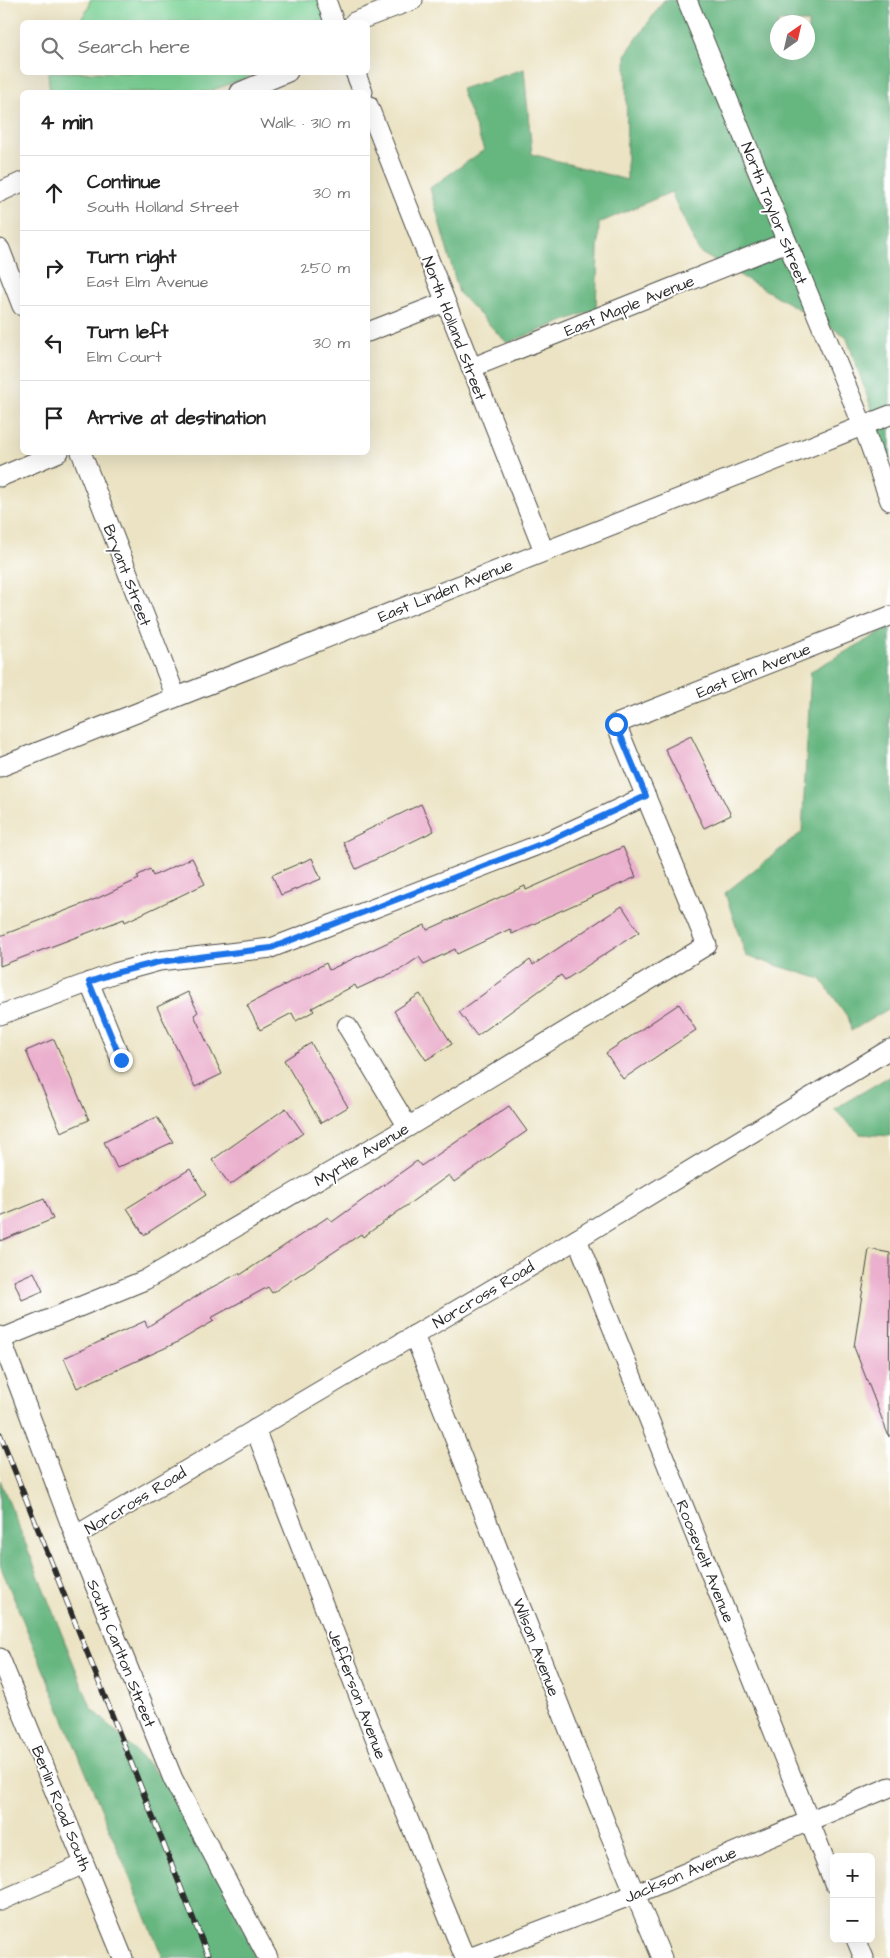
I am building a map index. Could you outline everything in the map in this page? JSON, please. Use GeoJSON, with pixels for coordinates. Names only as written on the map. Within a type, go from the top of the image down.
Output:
{"type":"FeatureCollection","features":[{"type":"Feature","properties":{"kind":"street"},"geometry":{"type":"LineString","coordinates":[[326,0],[333,20]]}},
{"type":"Feature","properties":{"kind":"street"},"geometry":{"type":"LineString","coordinates":[[359,20],[413,0]]}},
{"type":"Feature","properties":{"kind":"street","name":"North Taylor Street"},"geometry":{"type":"LineString","coordinates":[[687,0],[863,426],[890,501]]}},
{"type":"Feature","properties":{"kind":"street"},"geometry":{"type":"LineString","coordinates":[[245,90],[281,75]]}},
{"type":"Feature","properties":{"kind":"street"},"geometry":{"type":"LineString","coordinates":[[356,75],[362,90]]}},
{"type":"Feature","properties":{"kind":"street","name":"North Holland Street"},"geometry":{"type":"LineString","coordinates":[[370,110],[544,551]]}},
{"type":"Feature","properties":{"kind":"street"},"geometry":{"type":"LineString","coordinates":[[0,192],[20,183]]}},
{"type":"Feature","properties":{"kind":"street","name":"East Maple Avenue"},"geometry":{"type":"LineString","coordinates":[[471,368],[787,242]]}},
{"type":"Feature","properties":{"kind":"street"},"geometry":{"type":"LineString","coordinates":[[0,249],[20,301]]}},
{"type":"Feature","properties":{"kind":"street"},"geometry":{"type":"LineString","coordinates":[[370,331],[445,302]]}},
{"type":"Feature","properties":{"kind":"street","name":"East Linden Avenue"},"geometry":{"type":"LineString","coordinates":[[0,767],[890,415]]}},
{"type":"Feature","properties":{"kind":"street"},"geometry":{"type":"LineString","coordinates":[[0,477],[52,455]]}},
{"type":"Feature","properties":{"kind":"street","name":"Bryant Street"},"geometry":{"type":"LineString","coordinates":[[82,455],[176,697]]}},
{"type":"Feature","properties":{"kind":"street","name":"East Elm Avenue"},"geometry":{"type":"LineString","coordinates":[[646,796],[616,724],[890,616]]}},
{"type":"Feature","properties":{"kind":"street"},"geometry":{"type":"LineString","coordinates":[[0,1016],[115,973],[159,962],[271,948],[551,840],[646,796]]}},
{"type":"Feature","properties":{"kind":"street","name":"Myrtle Avenue"},"geometry":{"type":"LineString","coordinates":[[1,1337],[146,1280],[408,1127],[708,945],[646,796]]}},
{"type":"Feature","properties":{"kind":"street"},"geometry":{"type":"LineString","coordinates":[[89,982],[121,1060]]}},
{"type":"Feature","properties":{"kind":"street"},"geometry":{"type":"LineString","coordinates":[[348,1026],[408,1127]]}},
{"type":"Feature","properties":{"kind":"street","name":"Norcross Road"},"geometry":{"type":"LineString","coordinates":[[75,1536],[576,1239],[890,1049]]}},
{"type":"Feature","properties":{"kind":"street","name":"Roosevelt Avenue"},"geometry":{"type":"LineString","coordinates":[[576,1239],[830,1873]]}},
{"type":"Feature","properties":{"kind":"street","name":"Wilson Avenue"},"geometry":{"type":"LineString","coordinates":[[414,1335],[662,1958]]}},
{"type":"Feature","properties":{"kind":"street","name":"South Carlton Street"},"geometry":{"type":"LineString","coordinates":[[1,1337],[75,1536],[173,1779],[268,1958]]}},
{"type":"Feature","properties":{"kind":"street","name":"Jefferson Avenue"},"geometry":{"type":"LineString","coordinates":[[255,1430],[376,1740],[465,1958]]}},
{"type":"Feature","properties":{"kind":"street","name":"Berlin Road South"},"geometry":{"type":"LineString","coordinates":[[0,1658],[123,1958]]}},
{"type":"Feature","properties":{"kind":"street","name":"Jackson Avenue"},"geometry":{"type":"LineString","coordinates":[[469,1958],[635,1894],[890,1787]]}},
{"type":"Feature","properties":{"kind":"street"},"geometry":{"type":"LineString","coordinates":[[0,1901],[84,1864]]}},
{"type":"Feature","properties":{"kind":"street"},"geometry":{"type":"LineString","coordinates":[[858,1943],[864,1958]]}},
{"type":"Feature","properties":{"kind":"green space"},"geometry":{"type":"Polygon","coordinates":[[[90,0],[321,0],[329,20],[80,20],[88,9],[90,0]]]}},
{"type":"Feature","properties":{"kind":"green space"},"geometry":{"type":"Polygon","coordinates":[[[664,0],[890,0],[890,461],[846,336],[699,252],[671,192],[599,223],[596,309],[507,343],[459,293],[430,188],[484,150],[461,89],[524,69],[532,154],[627,180],[626,54],[664,0]]]}},
{"type":"Feature","properties":{"kind":"green space"},"geometry":{"type":"Polygon","coordinates":[[[48,75],[254,75],[212,90],[50,90],[48,75]]]}},
{"type":"Feature","properties":{"kind":"green space"},"geometry":{"type":"Polygon","coordinates":[[[890,627],[890,1008],[851,1031],[849,1019],[821,979],[746,956],[725,893],[802,832],[811,671],[890,627]]]}},
{"type":"Feature","properties":{"kind":"green space"},"geometry":{"type":"Polygon","coordinates":[[[890,1076],[890,1136],[860,1134],[834,1109],[890,1076]]]}},
{"type":"Feature","properties":{"kind":"green space"},"geometry":{"type":"Polygon","coordinates":[[[0,1480],[91,1707],[198,1815],[255,1958],[163,1958],[0,1565],[0,1480]]]}},
{"type":"Feature","properties":{"kind":"building"},"geometry":{"type":"Polygon","coordinates":[[[691,736],[731,815],[704,828],[665,749],[691,736]]]}},
{"type":"Feature","properties":{"kind":"building"},"geometry":{"type":"Polygon","coordinates":[[[421,804],[434,831],[356,869],[343,842],[421,804]]]}},
{"type":"Feature","properties":{"kind":"building"},"geometry":{"type":"Polygon","coordinates":[[[623,847],[636,877],[512,934],[510,929],[457,954],[455,949],[424,964],[419,957],[403,968],[357,989],[355,985],[312,1008],[314,1011],[296,1021],[292,1013],[260,1030],[247,1005],[326,963],[329,970],[425,925],[427,930],[525,886],[526,890],[623,847]]]}},
{"type":"Feature","properties":{"kind":"building"},"geometry":{"type":"Polygon","coordinates":[[[192,858],[205,884],[125,922],[124,919],[0,966],[0,936],[96,899],[139,879],[137,876],[150,869],[153,876],[192,858]]]}},
{"type":"Feature","properties":{"kind":"building"},"geometry":{"type":"Polygon","coordinates":[[[312,858],[321,879],[281,895],[272,875],[312,858]]]}},
{"type":"Feature","properties":{"kind":"building"},"geometry":{"type":"Polygon","coordinates":[[[622,906],[639,932],[565,980],[561,975],[477,1036],[459,1012],[530,960],[533,965],[622,906]]]}},
{"type":"Feature","properties":{"kind":"building"},"geometry":{"type":"Polygon","coordinates":[[[188,992],[198,1012],[194,1015],[222,1074],[195,1087],[157,1007],[188,992]]]}},
{"type":"Feature","properties":{"kind":"building"},"geometry":{"type":"Polygon","coordinates":[[[420,994],[452,1044],[426,1060],[394,1011],[420,994]]]}},
{"type":"Feature","properties":{"kind":"building"},"geometry":{"type":"Polygon","coordinates":[[[679,1004],[696,1030],[623,1079],[606,1053],[679,1004]]]}},
{"type":"Feature","properties":{"kind":"building"},"geometry":{"type":"Polygon","coordinates":[[[54,1039],[89,1120],[61,1132],[26,1051],[54,1039]]]}},
{"type":"Feature","properties":{"kind":"building"},"geometry":{"type":"Polygon","coordinates":[[[311,1043],[348,1107],[321,1123],[284,1060],[311,1043]]]}},
{"type":"Feature","properties":{"kind":"building"},"geometry":{"type":"Polygon","coordinates":[[[509,1106],[527,1131],[454,1182],[449,1175],[363,1237],[361,1234],[272,1293],[268,1287],[211,1318],[214,1321],[176,1343],[77,1388],[64,1358],[145,1321],[147,1327],[205,1291],[239,1273],[240,1275],[328,1217],[332,1222],[417,1161],[421,1166],[509,1106]]]}},
{"type":"Feature","properties":{"kind":"building"},"geometry":{"type":"Polygon","coordinates":[[[286,1108],[303,1133],[230,1185],[212,1160],[286,1108]]]}},
{"type":"Feature","properties":{"kind":"building"},"geometry":{"type":"Polygon","coordinates":[[[157,1117],[173,1142],[117,1168],[104,1142],[157,1117]]]}},
{"type":"Feature","properties":{"kind":"building"},"geometry":{"type":"Polygon","coordinates":[[[190,1169],[206,1195],[144,1235],[127,1208],[190,1169]]]}},
{"type":"Feature","properties":{"kind":"building"},"geometry":{"type":"Polygon","coordinates":[[[44,1199],[53,1219],[0,1241],[0,1217],[44,1199]]]}},
{"type":"Feature","properties":{"kind":"building"},"geometry":{"type":"Polygon","coordinates":[[[869,1249],[890,1253],[889,1437],[854,1347],[869,1249]]]}},
{"type":"Feature","properties":{"kind":"building"},"geometry":{"type":"Polygon","coordinates":[[[34,1272],[43,1291],[22,1300],[14,1281],[34,1272]]]}},
{"type":"Feature","properties":{"kind":"railway"},"geometry":{"type":"LineString","coordinates":[[0,1434],[209,1958]]}},
{"type":"Feature","properties":{"kind":"route"},"geometry":{"type":"LineString","coordinates":[[121,1060],[89,982],[115,973],[159,962],[271,948],[551,840],[646,796],[616,724]]}}]}
